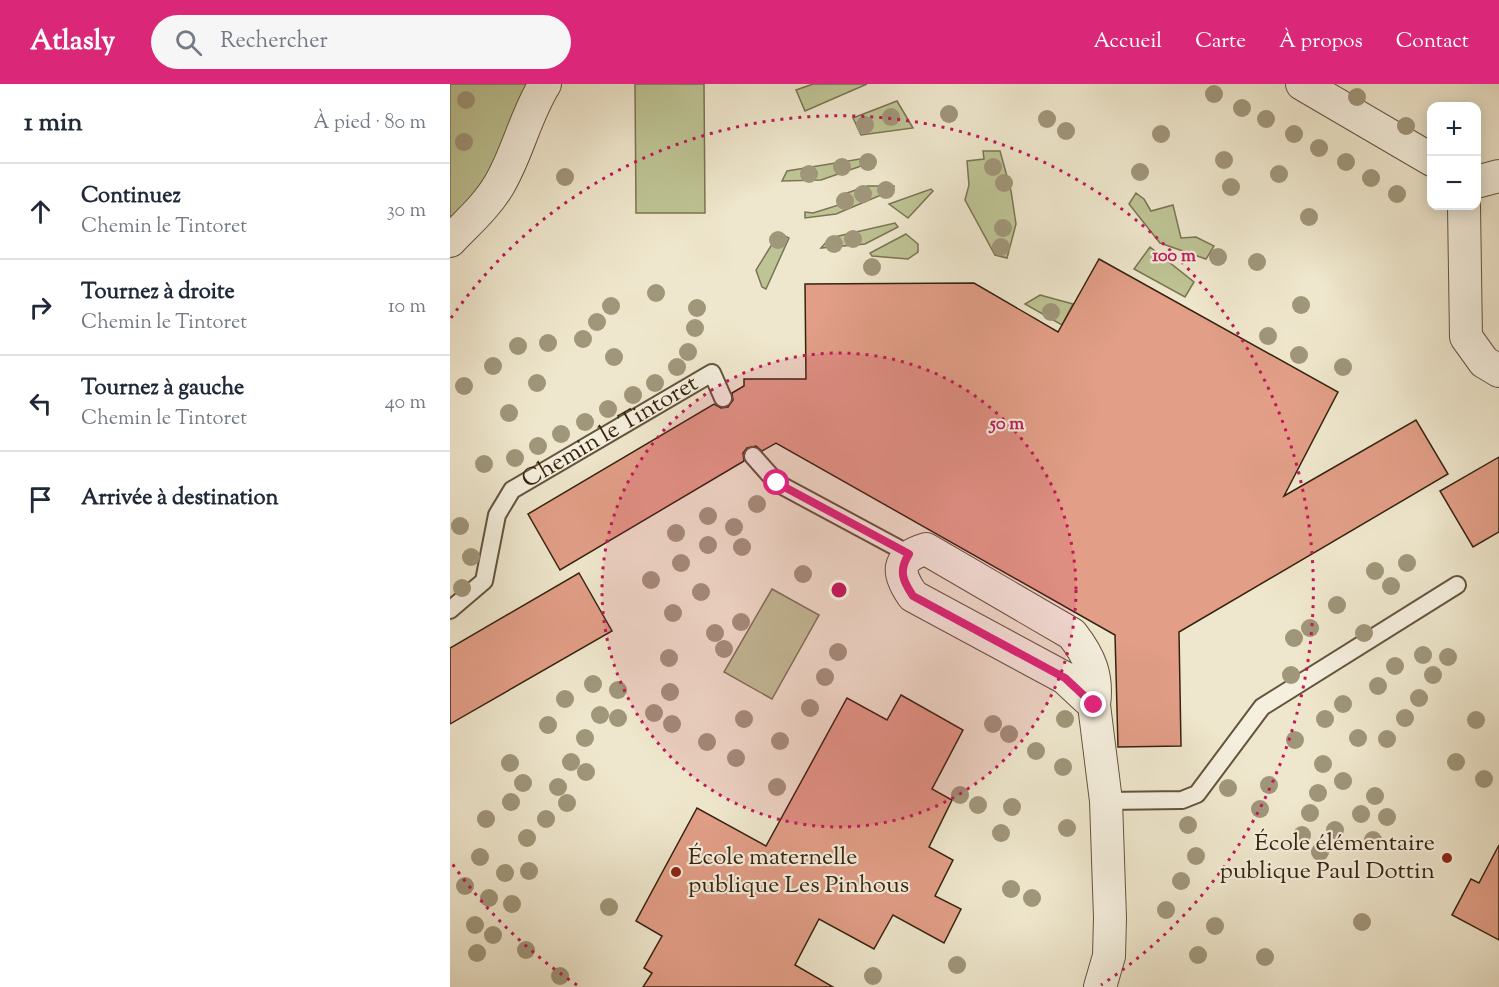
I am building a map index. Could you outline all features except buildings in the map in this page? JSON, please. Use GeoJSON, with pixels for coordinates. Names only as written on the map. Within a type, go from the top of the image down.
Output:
{"type":"FeatureCollection","features":[{"type":"Feature","properties":{"kind":"street"},"geometry":{"type":"LineString","coordinates":[[450,241],[485,205],[499,185],[534,101],[545,84]]}},
{"type":"Feature","properties":{"kind":"street"},"geometry":{"type":"LineString","coordinates":[[1302,84],[1427,158]]}},
{"type":"Feature","properties":{"kind":"street"},"geometry":{"type":"LineString","coordinates":[[1481,181],[1499,176]]}},
{"type":"Feature","properties":{"kind":"street"},"geometry":{"type":"LineString","coordinates":[[1464,210],[1466,337],[1484,362],[1499,371]]}},
{"type":"Feature","properties":{"kind":"street"},"geometry":{"type":"LineString","coordinates":[[1094,705],[1065,678],[913,596],[902,580],[902,564],[909,554],[926,549],[1072,634],[1087,653],[1097,683],[1094,705],[1106,801],[1109,956],[1100,987]]}},
{"type":"Feature","properties":{"kind":"lane","name":"Chemin le Tintoret"},"geometry":{"type":"LineString","coordinates":[[450,610],[484,581],[497,515],[512,490],[712,373],[723,398]]}},
{"type":"Feature","properties":{"kind":"lane"},"geometry":{"type":"LineString","coordinates":[[753,456],[777,483],[909,554]]}},
{"type":"Feature","properties":{"kind":"lane"},"geometry":{"type":"LineString","coordinates":[[1106,801],[1182,800],[1197,795],[1262,707],[1457,585]]}},
{"type":"Feature","properties":{"kind":"green space"},"geometry":{"type":"Polygon","coordinates":[[[450,84],[535,84],[489,185],[450,233],[450,84]]]}},
{"type":"Feature","properties":{"kind":"green space"},"geometry":{"type":"Polygon","coordinates":[[[635,84],[704,84],[705,213],[636,213],[635,84]]]}},
{"type":"Feature","properties":{"kind":"green space"},"geometry":{"type":"Polygon","coordinates":[[[813,84],[867,84],[805,111],[796,90],[813,84]]]}},
{"type":"Feature","properties":{"kind":"green space"},"geometry":{"type":"Polygon","coordinates":[[[897,101],[913,128],[861,135],[853,118],[897,101]]]}},
{"type":"Feature","properties":{"kind":"green space"},"geometry":{"type":"Polygon","coordinates":[[[983,151],[1000,151],[1011,191],[1016,224],[1007,258],[995,255],[965,200],[969,185],[967,161],[984,159],[983,151]]]}},
{"type":"Feature","properties":{"kind":"green space"},"geometry":{"type":"Polygon","coordinates":[[[872,157],[874,165],[861,166],[821,180],[782,181],[787,171],[872,157]]]}},
{"type":"Feature","properties":{"kind":"green space"},"geometry":{"type":"Polygon","coordinates":[[[867,186],[894,186],[893,190],[836,214],[805,218],[805,212],[813,213],[842,204],[844,194],[867,186]]]}},
{"type":"Feature","properties":{"kind":"green space"},"geometry":{"type":"Polygon","coordinates":[[[931,189],[933,191],[908,218],[889,204],[931,189]]]}},
{"type":"Feature","properties":{"kind":"green space"},"geometry":{"type":"Polygon","coordinates":[[[1136,193],[1144,199],[1151,211],[1173,205],[1181,238],[1196,237],[1214,246],[1206,259],[1160,243],[1129,204],[1136,193]]]}},
{"type":"Feature","properties":{"kind":"green space"},"geometry":{"type":"Polygon","coordinates":[[[895,223],[898,227],[865,244],[821,248],[830,238],[895,223]]]}},
{"type":"Feature","properties":{"kind":"green space"},"geometry":{"type":"Polygon","coordinates":[[[779,233],[789,238],[766,289],[762,287],[756,270],[779,233]]]}},
{"type":"Feature","properties":{"kind":"green space"},"geometry":{"type":"Polygon","coordinates":[[[906,234],[918,244],[918,252],[908,259],[872,256],[870,253],[906,234]]]}},
{"type":"Feature","properties":{"kind":"green space"},"geometry":{"type":"Polygon","coordinates":[[[1150,247],[1194,282],[1185,297],[1134,269],[1150,247]]]}},
{"type":"Feature","properties":{"kind":"green space"},"geometry":{"type":"Polygon","coordinates":[[[1040,295],[1073,304],[1062,325],[1025,304],[1040,295]]]}},
{"type":"Feature","properties":{"kind":"green space"},"geometry":{"type":"Polygon","coordinates":[[[772,589],[819,615],[772,699],[724,672],[772,589]]]}},
{"type":"Feature","properties":{"kind":"place","name":"École élémentaire publique Paul Dottin"},"geometry":{"type":"Point","coordinates":[1447,858]}},
{"type":"Feature","properties":{"kind":"place","name":"École maternelle publique Les Pinhous"},"geometry":{"type":"Point","coordinates":[676,872]}},
{"type":"Feature","properties":{"kind":"route"},"geometry":{"type":"LineString","coordinates":[[777,483],[909,554],[902,564],[902,580],[913,596],[1065,678],[1094,705]]}}]}
